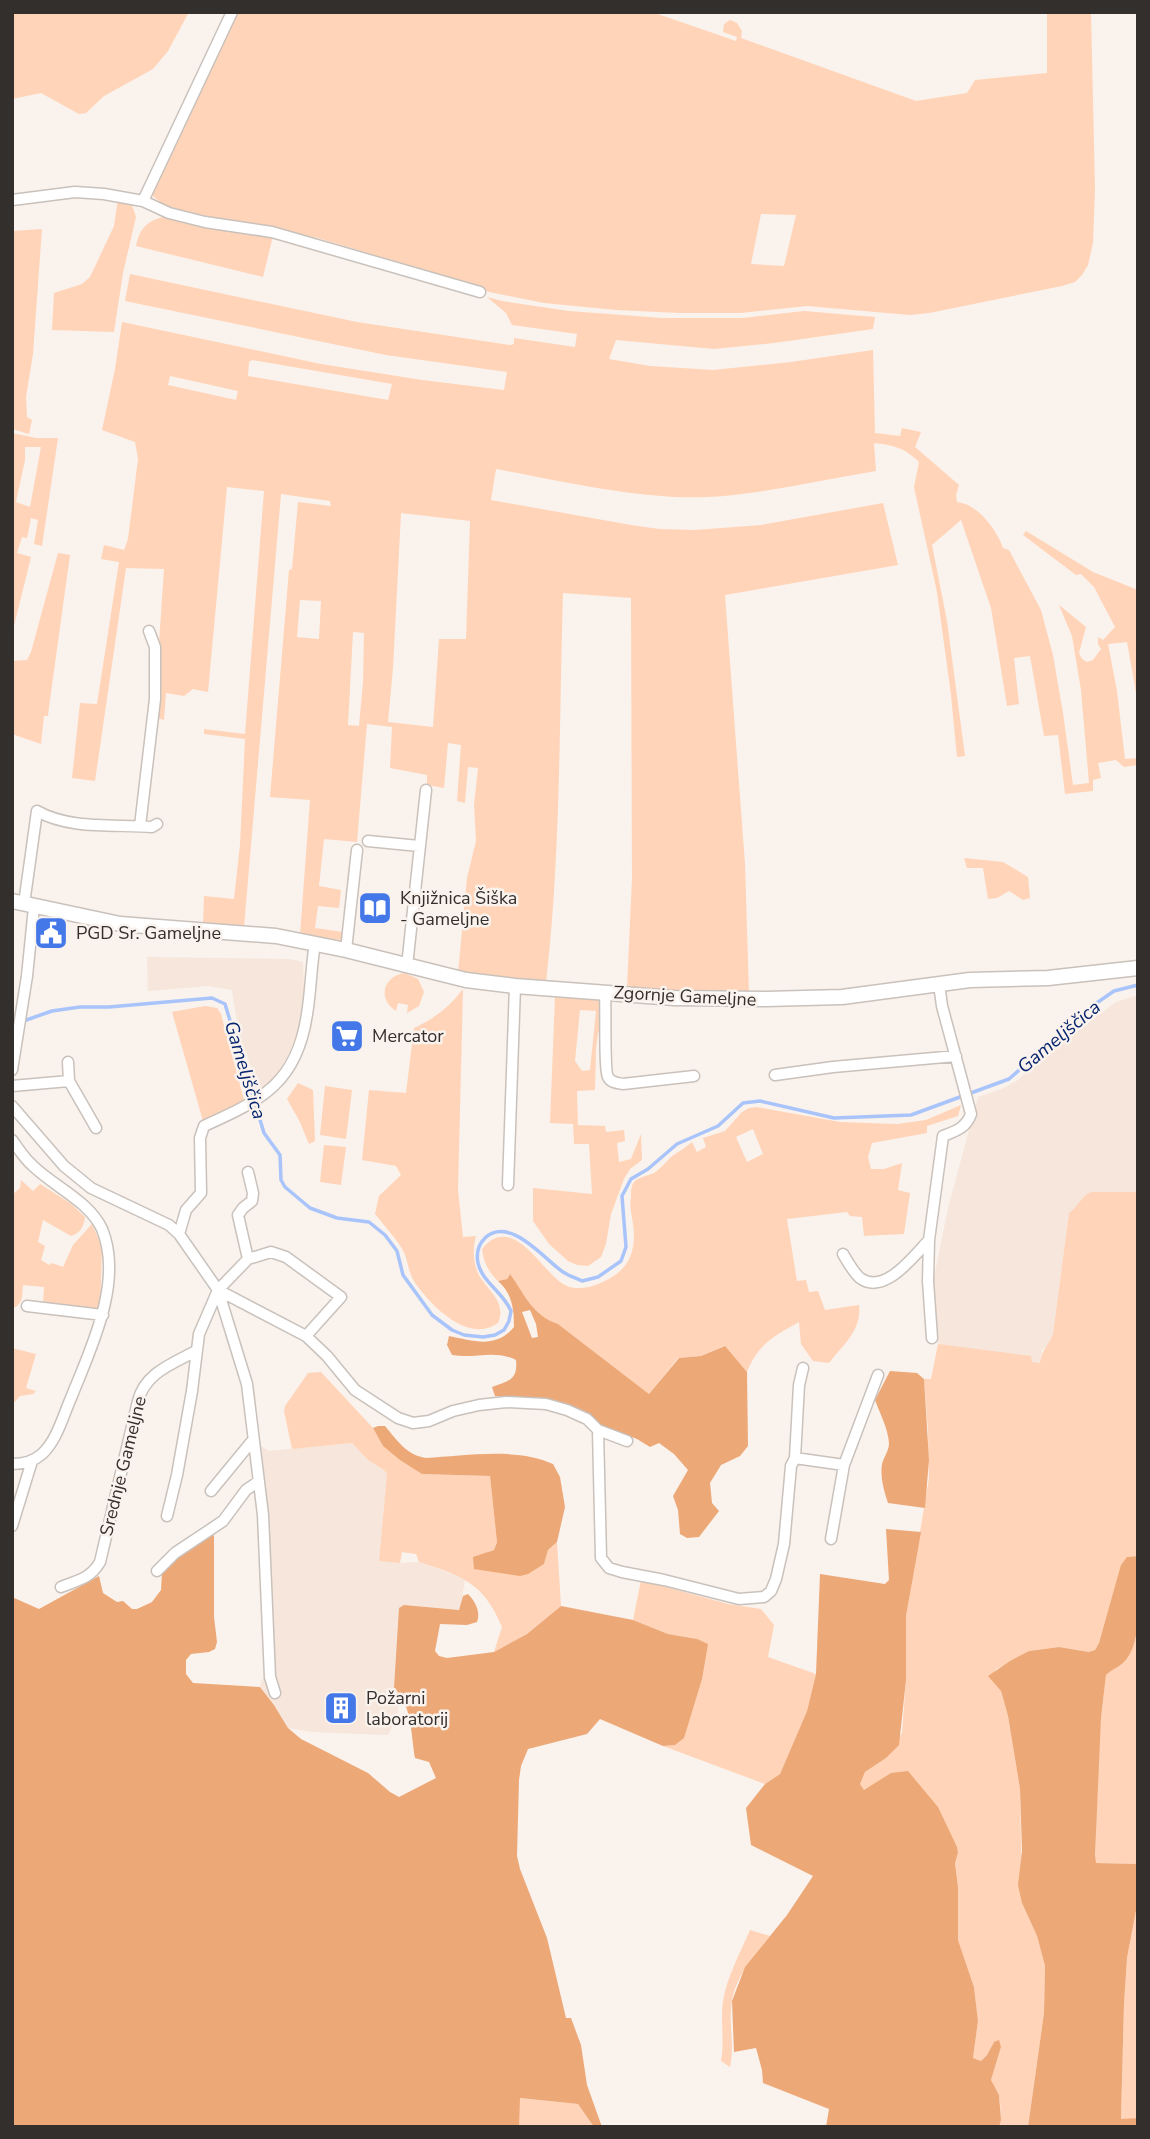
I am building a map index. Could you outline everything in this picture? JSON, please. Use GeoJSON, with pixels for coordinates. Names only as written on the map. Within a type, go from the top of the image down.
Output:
{"type":"FeatureCollection","features":[{"type":"Feature","properties":{"kind":"street"},"geometry":{"type":"LineString","coordinates":[[143,201],[232,12]]}},
{"type":"Feature","properties":{"kind":"street"},"geometry":{"type":"LineString","coordinates":[[12,200],[75,192],[143,201],[169,213],[205,222],[272,232],[480,292]]}},
{"type":"Feature","properties":{"kind":"street"},"geometry":{"type":"LineString","coordinates":[[140,826],[155,699],[155,647],[149,631]]}},
{"type":"Feature","properties":{"kind":"street"},"geometry":{"type":"LineString","coordinates":[[407,966],[426,790]]}},
{"type":"Feature","properties":{"kind":"street"},"geometry":{"type":"LineString","coordinates":[[12,1070],[23,1013],[23,904],[37,811],[46,816],[79,823],[152,827],[157,824]]}},
{"type":"Feature","properties":{"kind":"street"},"geometry":{"type":"LineString","coordinates":[[369,841],[419,846]]}},
{"type":"Feature","properties":{"kind":"street"},"geometry":{"type":"LineString","coordinates":[[346,950],[357,849]]}},
{"type":"Feature","properties":{"kind":"street"},"geometry":{"type":"LineString","coordinates":[[23,904],[120,924],[256,934],[314,943],[466,980],[605,992]]}},
{"type":"Feature","properties":{"kind":"street"},"geometry":{"type":"LineString","coordinates":[[178,1234],[186,1210],[201,1193],[200,1138],[204,1126],[238,1111],[263,1095],[288,1072],[297,1056],[308,1011],[314,943]]}},
{"type":"Feature","properties":{"kind":"street","name":"Zgornje Gameljne"},"geometry":{"type":"LineString","coordinates":[[694,1076],[614,1083],[608,1077],[605,1060],[605,992],[674,998],[810,999],[989,979],[1048,978],[1138,968]]}},
{"type":"Feature","properties":{"kind":"street"},"geometry":{"type":"LineString","coordinates":[[932,1338],[928,1281],[929,1240],[943,1136],[962,1128],[971,1114],[942,1006],[939,984]]}},
{"type":"Feature","properties":{"kind":"street"},"geometry":{"type":"LineString","coordinates":[[508,1185],[515,986]]}},
{"type":"Feature","properties":{"kind":"street"},"geometry":{"type":"LineString","coordinates":[[775,1075],[956,1056]]}},
{"type":"Feature","properties":{"kind":"street"},"geometry":{"type":"LineString","coordinates":[[68,1062],[69,1081],[96,1128]]}},
{"type":"Feature","properties":{"kind":"street"},"geometry":{"type":"LineString","coordinates":[[12,1086],[69,1081]]}},
{"type":"Feature","properties":{"kind":"street"},"geometry":{"type":"LineString","coordinates":[[12,1107],[64,1166],[91,1188],[169,1225],[218,1290],[247,1384],[263,1515],[270,1677],[275,1693]]}},
{"type":"Feature","properties":{"kind":"street"},"geometry":{"type":"LineString","coordinates":[[12,1140],[30,1164],[85,1208],[100,1225],[107,1248],[108,1269],[103,1315],[56,1433],[43,1453],[32,1461],[12,1464]]}},
{"type":"Feature","properties":{"kind":"street"},"geometry":{"type":"LineString","coordinates":[[248,1172],[252,1201],[238,1215],[248,1259]]}},
{"type":"Feature","properties":{"kind":"street"},"geometry":{"type":"LineString","coordinates":[[843,1254],[863,1280],[889,1280],[929,1240]]}},
{"type":"Feature","properties":{"kind":"street"},"geometry":{"type":"LineString","coordinates":[[167,1516],[192,1391],[199,1334],[218,1290],[248,1259],[271,1252],[286,1258],[341,1297],[306,1336]]}},
{"type":"Feature","properties":{"kind":"street"},"geometry":{"type":"LineString","coordinates":[[218,1290],[306,1336],[327,1356],[355,1390],[398,1418],[413,1423],[429,1421],[453,1411],[506,1402],[546,1405],[567,1410],[587,1419],[598,1430],[627,1441]]}},
{"type":"Feature","properties":{"kind":"street"},"geometry":{"type":"LineString","coordinates":[[27,1307],[103,1315]]}},
{"type":"Feature","properties":{"kind":"street","name":"Srednje Gameljne"},"geometry":{"type":"LineString","coordinates":[[61,1587],[94,1573],[100,1562],[144,1384],[164,1368],[196,1351]]}},
{"type":"Feature","properties":{"kind":"street"},"geometry":{"type":"LineString","coordinates":[[598,1430],[601,1559],[608,1568],[739,1599],[764,1597],[771,1591],[776,1578],[784,1544],[791,1466],[795,1458],[799,1385],[803,1368]]}},
{"type":"Feature","properties":{"kind":"street"},"geometry":{"type":"LineString","coordinates":[[831,1539],[844,1465],[878,1375]]}},
{"type":"Feature","properties":{"kind":"street"},"geometry":{"type":"LineString","coordinates":[[211,1491],[253,1440]]}},
{"type":"Feature","properties":{"kind":"street"},"geometry":{"type":"LineString","coordinates":[[795,1458],[844,1465]]}},
{"type":"Feature","properties":{"kind":"street"},"geometry":{"type":"LineString","coordinates":[[12,1526],[32,1461]]}},
{"type":"Feature","properties":{"kind":"street"},"geometry":{"type":"LineString","coordinates":[[157,1571],[175,1553],[223,1521],[246,1490],[259,1481]]}},
{"type":"Feature","properties":{"kind":"shaded area"},"geometry":{"type":"Polygon","coordinates":[[[12,12],[189,12],[168,51],[153,69],[104,96],[86,113],[79,114],[41,93],[12,99],[12,12]]]}},
{"type":"Feature","properties":{"kind":"shaded area"},"geometry":{"type":"Polygon","coordinates":[[[235,12],[652,12],[736,41],[737,37],[723,32],[724,24],[730,20],[737,23],[742,31],[741,38],[916,101],[967,93],[975,80],[1047,73],[1047,12],[1091,12],[1095,189],[1093,243],[1088,265],[1075,282],[1062,286],[929,313],[910,315],[807,306],[741,313],[680,313],[544,303],[489,292],[318,238],[167,208],[153,193],[235,12]],[[761,214],[751,264],[784,266],[796,215],[761,214]]]}},
{"type":"Feature","properties":{"kind":"shaded area"},"geometry":{"type":"Polygon","coordinates":[[[118,199],[132,205],[136,217],[123,273],[114,332],[52,330],[54,293],[82,284],[90,277],[114,226],[118,199]]]}},
{"type":"Feature","properties":{"kind":"shaded area"},"geometry":{"type":"Polygon","coordinates":[[[167,216],[273,236],[263,277],[136,246],[146,225],[167,216]]]}},
{"type":"Feature","properties":{"kind":"shaded area"},"geometry":{"type":"Polygon","coordinates":[[[42,229],[33,354],[26,397],[27,417],[32,420],[29,434],[12,429],[12,231],[42,229]]]}},
{"type":"Feature","properties":{"kind":"shaded area"},"geometry":{"type":"Polygon","coordinates":[[[130,274],[357,322],[510,345],[514,344],[514,338],[575,347],[577,334],[512,325],[506,313],[487,297],[569,311],[662,318],[743,318],[804,311],[875,317],[873,329],[714,349],[616,340],[609,359],[650,366],[713,370],[873,350],[875,433],[900,436],[902,428],[921,432],[915,447],[959,485],[957,502],[972,508],[991,526],[1003,548],[1009,550],[1041,610],[1053,655],[1073,785],[1089,783],[1081,690],[1072,636],[1059,605],[1086,627],[1079,653],[1087,662],[1093,660],[1101,649],[1098,637],[1103,640],[1115,627],[1094,587],[1081,574],[1076,575],[1023,535],[1026,531],[1093,572],[1138,590],[1138,704],[1127,642],[1108,644],[1125,759],[1138,758],[1138,765],[1124,767],[1116,760],[1098,763],[1101,778],[1093,780],[1093,791],[1065,794],[1058,735],[1044,736],[1030,656],[1014,658],[1019,704],[1007,706],[991,608],[961,520],[932,545],[947,621],[965,756],[957,757],[937,592],[914,487],[919,462],[904,450],[874,443],[876,471],[771,490],[707,497],[629,493],[496,469],[491,500],[659,529],[695,530],[761,525],[883,503],[898,565],[725,595],[745,864],[749,994],[627,988],[632,878],[631,598],[563,593],[557,836],[546,982],[458,973],[467,878],[476,841],[474,805],[478,768],[468,767],[465,803],[457,801],[461,745],[448,743],[444,788],[427,785],[427,775],[390,768],[392,727],[367,724],[357,842],[324,839],[319,886],[341,890],[339,908],[318,906],[315,928],[343,932],[341,940],[300,935],[310,800],[270,797],[289,570],[292,569],[298,502],[331,506],[330,501],[281,494],[244,927],[203,923],[204,896],[234,899],[240,845],[245,739],[204,734],[204,729],[245,734],[264,491],[227,487],[208,692],[193,689],[184,696],[166,693],[164,720],[154,717],[164,569],[126,568],[95,781],[72,778],[80,703],[97,704],[119,562],[101,559],[104,545],[124,550],[128,539],[138,459],[135,442],[102,430],[122,322],[321,364],[422,380],[504,390],[507,372],[386,355],[125,301],[130,274]],[[252,360],[249,362],[248,376],[388,400],[392,384],[252,360]],[[170,376],[168,385],[236,400],[238,391],[170,376]],[[401,513],[388,722],[433,727],[439,639],[466,639],[470,521],[401,513]],[[300,600],[297,637],[319,639],[321,601],[300,600]],[[353,632],[348,725],[359,726],[364,633],[353,632]]]}},
{"type":"Feature","properties":{"kind":"shaded area"},"geometry":{"type":"Polygon","coordinates":[[[12,433],[36,438],[58,438],[42,546],[34,544],[38,520],[31,518],[27,538],[22,537],[17,553],[31,557],[12,634],[12,433]],[[25,447],[16,502],[30,507],[41,447],[25,447]]]}},
{"type":"Feature","properties":{"kind":"shaded area"},"geometry":{"type":"Polygon","coordinates":[[[58,553],[70,555],[48,716],[44,716],[41,744],[12,734],[12,661],[27,660],[31,652],[58,553]]]}},
{"type":"Feature","properties":{"kind":"shaded area"},"geometry":{"type":"Polygon","coordinates":[[[964,858],[1003,862],[1028,877],[1030,898],[1023,900],[1009,891],[997,898],[988,899],[983,868],[967,868],[964,858]]]}},
{"type":"Feature","properties":{"kind":"shaded area"},"geometry":{"type":"Polygon","coordinates":[[[147,957],[289,959],[303,962],[304,990],[292,1054],[284,1069],[259,1094],[247,1054],[241,1046],[232,990],[208,986],[148,991],[147,957]]]}},
{"type":"Feature","properties":{"kind":"shaded area"},"geometry":{"type":"Polygon","coordinates":[[[405,973],[418,979],[424,992],[419,1006],[407,1013],[408,1005],[398,1003],[396,1011],[386,1000],[385,994],[387,983],[405,973]]]}},
{"type":"Feature","properties":{"kind":"shaded area"},"geometry":{"type":"Polygon","coordinates":[[[462,990],[458,1190],[463,1237],[476,1236],[475,1264],[482,1280],[497,1300],[500,1310],[498,1323],[478,1329],[457,1323],[447,1316],[415,1282],[402,1249],[375,1214],[379,1196],[401,1175],[396,1166],[362,1160],[369,1090],[406,1093],[414,1028],[440,1012],[462,990]]]}},
{"type":"Feature","properties":{"kind":"shaded area"},"geometry":{"type":"Polygon","coordinates":[[[1138,995],[1138,1192],[1091,1192],[1081,1199],[1069,1214],[1053,1334],[1050,1343],[1042,1350],[1041,1363],[938,1344],[933,1283],[948,1208],[978,1097],[1018,1080],[1032,1066],[1116,1002],[1138,995]]]}},
{"type":"Feature","properties":{"kind":"shaded area"},"geometry":{"type":"Polygon","coordinates":[[[555,996],[597,998],[601,1001],[602,1023],[596,1048],[595,1090],[577,1091],[578,1125],[605,1126],[606,1132],[624,1130],[625,1141],[617,1143],[619,1162],[631,1159],[641,1134],[642,1160],[630,1169],[624,1179],[611,1214],[601,1257],[588,1266],[568,1261],[549,1244],[533,1221],[533,1188],[592,1194],[589,1144],[574,1144],[573,1124],[550,1123],[555,996]],[[580,1010],[575,1061],[582,1071],[590,1070],[596,1011],[580,1010]]]}},
{"type":"Feature","properties":{"kind":"shaded area"},"geometry":{"type":"Polygon","coordinates":[[[205,1006],[217,1008],[221,1014],[244,1100],[203,1121],[172,1012],[205,1006]]]}},
{"type":"Feature","properties":{"kind":"shaded area"},"geometry":{"type":"Polygon","coordinates":[[[298,1083],[313,1090],[315,1141],[309,1144],[287,1099],[298,1083]]]}},
{"type":"Feature","properties":{"kind":"shaded area"},"geometry":{"type":"Polygon","coordinates":[[[325,1086],[352,1090],[346,1139],[320,1135],[325,1086]]]}},
{"type":"Feature","properties":{"kind":"shaded area"},"geometry":{"type":"Polygon","coordinates":[[[961,1105],[958,1116],[927,1126],[927,1133],[872,1143],[868,1157],[871,1169],[884,1169],[902,1163],[898,1190],[910,1193],[904,1234],[864,1236],[862,1217],[850,1216],[847,1212],[787,1219],[797,1281],[806,1280],[809,1292],[818,1291],[825,1310],[859,1305],[855,1330],[829,1363],[813,1361],[801,1344],[799,1322],[774,1337],[762,1348],[747,1372],[724,1346],[701,1356],[678,1358],[649,1394],[558,1324],[544,1320],[509,1274],[507,1279],[498,1281],[484,1258],[482,1249],[494,1239],[505,1237],[528,1249],[567,1286],[589,1287],[610,1278],[625,1265],[633,1248],[630,1204],[634,1182],[654,1173],[692,1142],[697,1152],[706,1147],[703,1138],[725,1131],[749,1108],[757,1107],[840,1122],[897,1124],[926,1120],[961,1105]],[[753,1129],[736,1137],[747,1162],[763,1154],[753,1129]]]}},
{"type":"Feature","properties":{"kind":"shaded area"},"geometry":{"type":"Polygon","coordinates":[[[324,1145],[346,1147],[341,1185],[320,1182],[324,1145]]]}},
{"type":"Feature","properties":{"kind":"shaded area"},"geometry":{"type":"Polygon","coordinates":[[[21,1180],[33,1191],[40,1184],[70,1203],[85,1217],[81,1229],[71,1236],[43,1220],[38,1242],[45,1246],[41,1260],[49,1265],[52,1263],[63,1267],[73,1245],[92,1224],[102,1247],[100,1309],[43,1305],[44,1287],[23,1285],[20,1302],[12,1309],[12,1195],[20,1188],[21,1180]]]}},
{"type":"Feature","properties":{"kind":"shaded area"},"geometry":{"type":"Polygon","coordinates":[[[1091,1192],[1138,1192],[1138,1556],[1127,1557],[1095,1650],[1089,1652],[1059,1647],[1029,1651],[995,1670],[1008,1716],[1020,1789],[1022,1903],[1037,1936],[1045,1966],[1044,2013],[1028,2127],[999,2127],[1000,2100],[991,2080],[1001,2047],[994,2042],[981,2061],[973,2058],[978,2021],[974,1987],[958,1940],[955,1863],[957,1847],[915,1779],[864,1790],[860,1784],[865,1772],[886,1758],[902,1733],[906,1679],[906,1616],[929,1478],[924,1379],[931,1379],[938,1344],[1031,1356],[1032,1362],[1040,1363],[1053,1334],[1069,1213],[1091,1192]]]}},
{"type":"Feature","properties":{"kind":"shaded area"},"geometry":{"type":"Polygon","coordinates":[[[510,1274],[530,1304],[542,1316],[558,1324],[649,1394],[679,1358],[701,1356],[725,1346],[747,1372],[748,1446],[740,1456],[721,1465],[710,1483],[712,1503],[719,1511],[699,1537],[687,1538],[680,1534],[678,1510],[673,1496],[688,1470],[674,1454],[659,1443],[650,1447],[637,1439],[529,1398],[495,1396],[492,1387],[514,1376],[516,1360],[500,1355],[452,1355],[447,1345],[449,1336],[492,1341],[507,1334],[514,1327],[511,1302],[498,1281],[507,1279],[510,1274]],[[530,1310],[522,1312],[532,1338],[538,1337],[530,1310]]]}},
{"type":"Feature","properties":{"kind":"shaded area"},"geometry":{"type":"Polygon","coordinates":[[[12,1348],[36,1354],[26,1388],[36,1391],[20,1396],[12,1405],[12,1348]]]}},
{"type":"Feature","properties":{"kind":"shaded area"},"geometry":{"type":"Polygon","coordinates":[[[890,1371],[917,1373],[924,1379],[929,1460],[925,1508],[888,1503],[884,1489],[882,1464],[889,1443],[875,1400],[890,1371]]]}},
{"type":"Feature","properties":{"kind":"shaded area"},"geometry":{"type":"Polygon","coordinates":[[[321,1372],[373,1428],[383,1446],[422,1474],[490,1476],[497,1541],[494,1550],[487,1552],[541,1566],[548,1550],[557,1542],[561,1606],[527,1634],[494,1652],[502,1627],[479,1590],[459,1577],[419,1562],[416,1554],[402,1552],[400,1563],[379,1561],[387,1474],[384,1470],[368,1460],[352,1443],[292,1449],[285,1406],[308,1373],[321,1372]]]}},
{"type":"Feature","properties":{"kind":"shaded area"},"geometry":{"type":"Polygon","coordinates":[[[385,1426],[413,1454],[426,1458],[507,1454],[553,1464],[560,1477],[565,1507],[557,1542],[548,1550],[544,1564],[520,1576],[474,1569],[473,1557],[494,1550],[497,1542],[490,1476],[422,1474],[383,1446],[373,1428],[385,1426]]]}},
{"type":"Feature","properties":{"kind":"shaded area"},"geometry":{"type":"Polygon","coordinates":[[[352,1443],[368,1460],[387,1474],[379,1561],[419,1562],[465,1579],[460,1610],[404,1605],[398,1715],[388,1735],[312,1732],[288,1728],[260,1687],[267,1664],[258,1444],[269,1451],[352,1443]]]}},
{"type":"Feature","properties":{"kind":"shaded area"},"geometry":{"type":"Polygon","coordinates":[[[886,1529],[921,1532],[906,1616],[906,1680],[899,1745],[865,1772],[860,1784],[864,1790],[891,1773],[908,1771],[938,1807],[957,1847],[955,1863],[958,1940],[974,1987],[978,2021],[973,2058],[981,2061],[994,2042],[999,2040],[1001,2047],[991,2080],[999,2095],[999,2127],[826,2127],[829,2109],[763,2083],[756,2048],[734,2052],[732,2001],[745,1967],[787,1915],[813,1876],[751,1845],[746,1808],[765,1784],[780,1774],[807,1711],[816,1674],[820,1574],[885,1584],[889,1580],[886,1529]]]}},
{"type":"Feature","properties":{"kind":"shaded area"},"geometry":{"type":"Polygon","coordinates":[[[211,1533],[214,1536],[214,1617],[217,1642],[215,1649],[209,1652],[191,1654],[186,1660],[186,1674],[193,1683],[260,1687],[288,1728],[301,1739],[368,1773],[399,1797],[436,1778],[429,1762],[415,1758],[408,1711],[394,1688],[399,1608],[404,1605],[459,1610],[463,1596],[468,1594],[471,1597],[478,1611],[477,1622],[467,1625],[440,1624],[435,1651],[439,1656],[447,1658],[494,1652],[527,1634],[561,1606],[633,1620],[668,1634],[697,1639],[708,1644],[702,1679],[684,1738],[675,1745],[663,1746],[600,1719],[587,1734],[528,1749],[521,1766],[517,1856],[547,1938],[566,2018],[571,2018],[581,2045],[587,2085],[602,2127],[594,2127],[578,2104],[520,2098],[519,2127],[12,2127],[12,1597],[39,1609],[99,1576],[103,1593],[117,1602],[123,1601],[132,1609],[137,1609],[152,1602],[161,1590],[162,1573],[189,1547],[211,1533]]]}},
{"type":"Feature","properties":{"kind":"shaded area"},"geometry":{"type":"Polygon","coordinates":[[[1138,1556],[1139,1612],[1135,1641],[1124,1662],[1106,1675],[1101,1718],[1095,1855],[1096,1863],[1138,1864],[1138,1900],[1127,1958],[1121,2119],[1138,2118],[1138,2127],[1028,2127],[1044,2013],[1045,1966],[1018,1885],[1022,1851],[1020,1789],[1008,1716],[1001,1691],[988,1676],[1029,1651],[1059,1647],[1089,1652],[1095,1650],[1121,1565],[1127,1557],[1138,1556]]]}},
{"type":"Feature","properties":{"kind":"shaded area"},"geometry":{"type":"Polygon","coordinates":[[[641,1580],[728,1604],[761,1609],[774,1625],[768,1657],[816,1674],[807,1711],[780,1774],[765,1784],[663,1746],[675,1745],[697,1639],[668,1634],[633,1620],[641,1580]]]}},
{"type":"Feature","properties":{"kind":"shaded area"},"geometry":{"type":"Polygon","coordinates":[[[1138,1630],[1138,1864],[1095,1863],[1096,1799],[1106,1675],[1134,1644],[1138,1630]]]}},
{"type":"Feature","properties":{"kind":"shaded area"},"geometry":{"type":"Polygon","coordinates":[[[1138,1900],[1138,2118],[1121,2120],[1127,1958],[1138,1900]]]}},
{"type":"Feature","properties":{"kind":"shaded area"},"geometry":{"type":"Polygon","coordinates":[[[750,1930],[770,1936],[746,1966],[734,1992],[730,2067],[721,2061],[723,2001],[731,1974],[750,1930]]]}},
{"type":"Feature","properties":{"kind":"shaded area"},"geometry":{"type":"Polygon","coordinates":[[[519,2098],[578,2104],[594,2127],[519,2127],[519,2098]]]}},
{"type":"Feature","properties":{"kind":"waterway","name":"Gameljščica"},"geometry":{"type":"LineString","coordinates":[[12,1025],[52,1011],[80,1007],[212,998],[225,1004],[264,1133],[280,1155],[281,1180],[285,1187],[310,1208],[337,1218],[369,1222],[385,1235],[397,1251],[403,1275],[432,1315],[452,1330],[464,1335],[483,1337],[504,1330],[511,1311],[484,1276],[478,1263],[477,1253],[481,1243],[495,1232],[516,1235],[563,1272],[582,1281],[598,1277],[621,1261],[626,1247],[622,1196],[631,1179],[648,1169],[677,1144],[718,1126],[743,1103],[760,1101],[834,1118],[911,1115],[1009,1079],[1091,1007],[1114,991],[1138,985]]}},
{"type":"Feature","properties":{"kind":"place","name":"Knjižnica Šiška - Gameljne"},"geometry":{"type":"Point","coordinates":[375,908]}},
{"type":"Feature","properties":{"kind":"place","name":"PGD Sr. Gameljne"},"geometry":{"type":"Point","coordinates":[51,933]}},
{"type":"Feature","properties":{"kind":"place","name":"Mercator"},"geometry":{"type":"Point","coordinates":[347,1036]}},
{"type":"Feature","properties":{"kind":"place","name":"Požarni laboratorij"},"geometry":{"type":"Point","coordinates":[341,1708]}}]}
